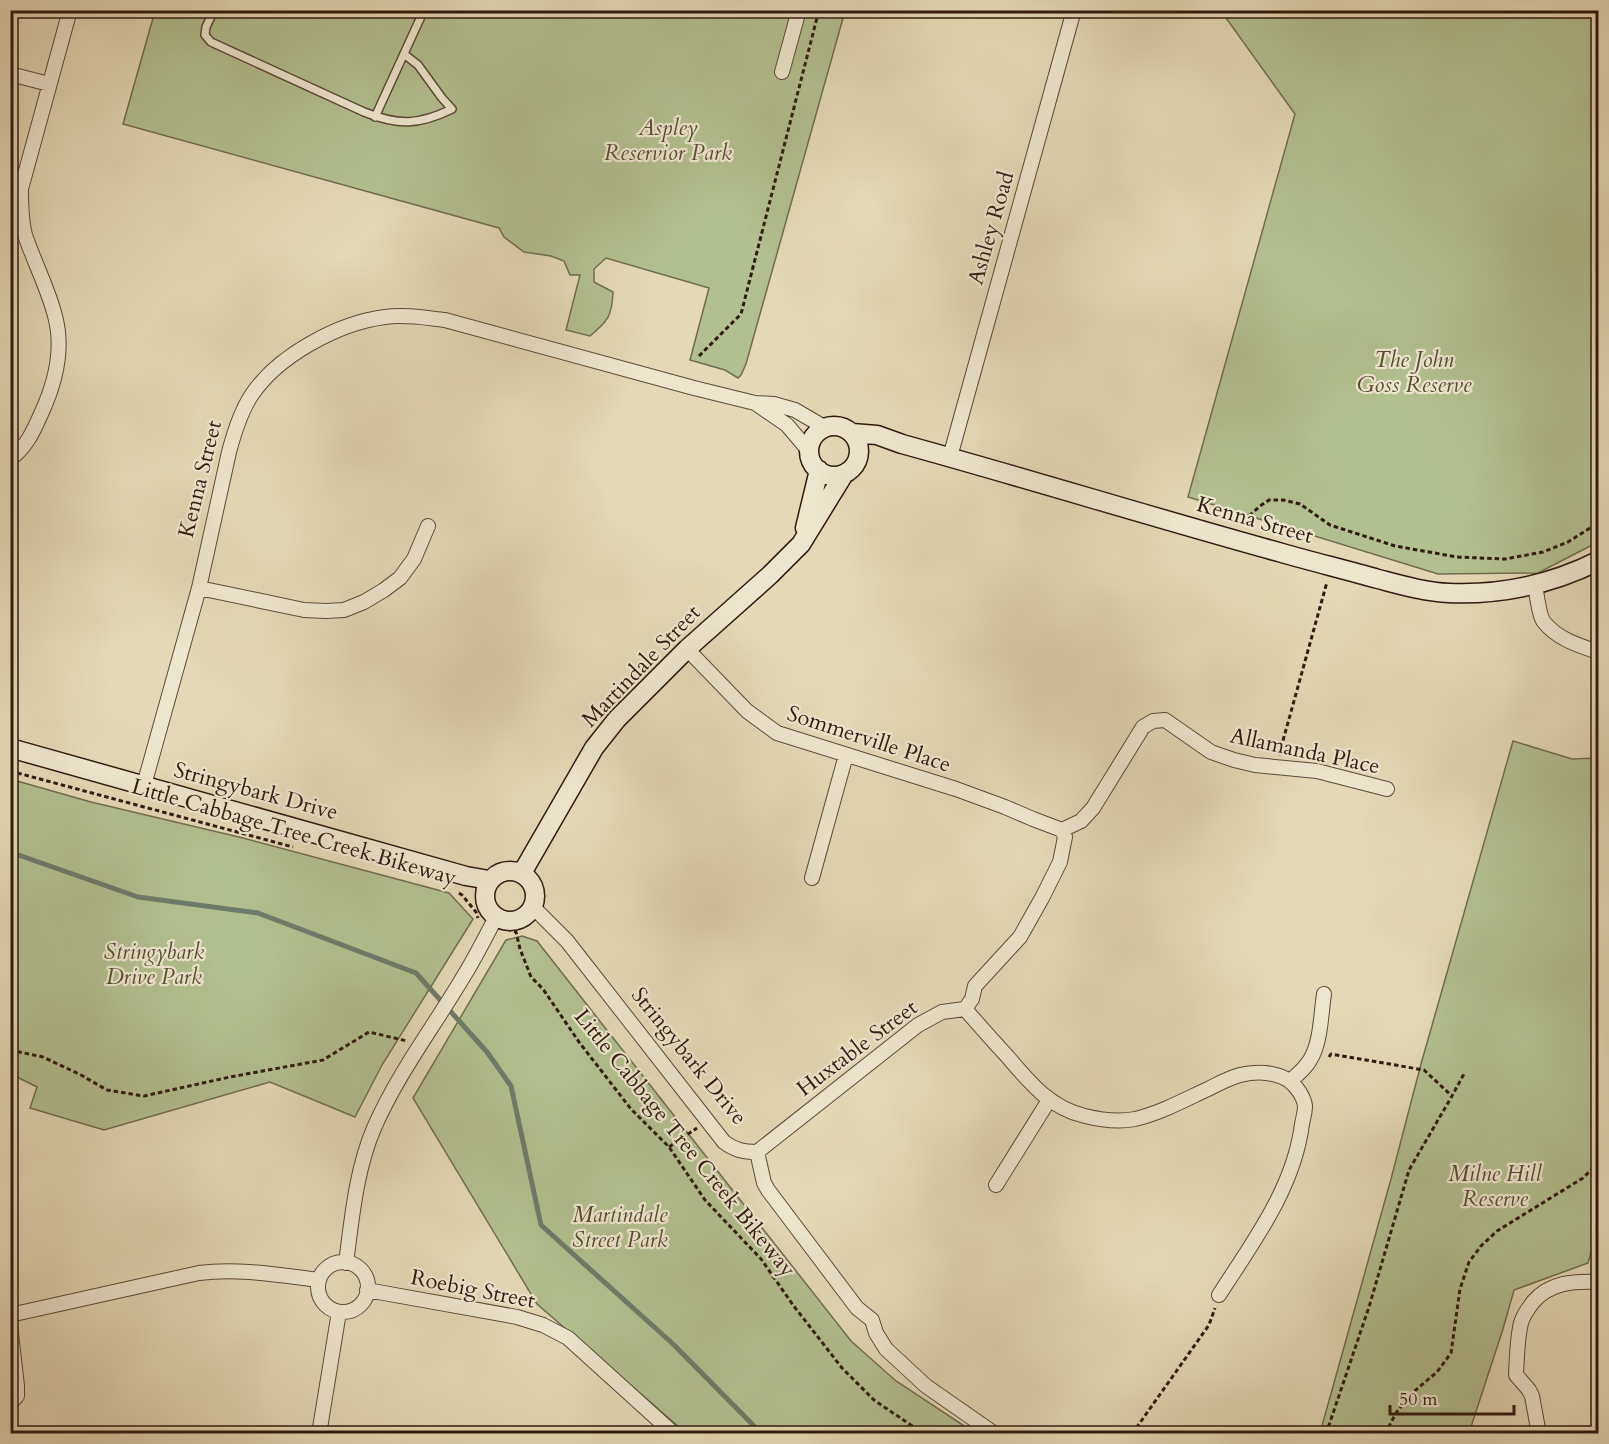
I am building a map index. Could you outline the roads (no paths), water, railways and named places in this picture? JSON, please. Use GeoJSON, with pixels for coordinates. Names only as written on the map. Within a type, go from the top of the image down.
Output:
{"type":"FeatureCollection","features":[{"type":"Feature","properties":{"kind":"street"},"geometry":{"type":"LineString","coordinates":[[10,459],[31,437],[51,391],[57,362],[59,343],[55,317],[25,233],[21,189],[70,10]]}},
{"type":"Feature","properties":{"kind":"street"},"geometry":{"type":"LineString","coordinates":[[782,72],[799,10]]}},
{"type":"Feature","properties":{"kind":"street","name":"Ashley Road"},"geometry":{"type":"LineString","coordinates":[[950,457],[1074,10]]}},
{"type":"Feature","properties":{"kind":"street"},"geometry":{"type":"LineString","coordinates":[[10,74],[49,84]]}},
{"type":"Feature","properties":{"kind":"street","name":"Kenna Street"},"geometry":{"type":"LineString","coordinates":[[144,785],[199,588],[229,452],[249,398],[272,371],[314,341],[358,322],[387,317],[445,320],[694,388],[755,403],[774,404],[795,410],[824,428],[831,425],[839,426],[852,433],[877,435],[1221,536],[1414,588],[1448,593],[1487,593],[1535,585],[1573,573],[1599,561]]}},
{"type":"Feature","properties":{"kind":"street","name":"Kenna Street"},"geometry":{"type":"LineString","coordinates":[[755,403],[787,425],[809,451],[814,465],[819,470]]}},
{"type":"Feature","properties":{"kind":"street"},"geometry":{"type":"LineString","coordinates":[[809,451],[813,437],[824,428]]}},
{"type":"Feature","properties":{"kind":"street"},"geometry":{"type":"LineString","coordinates":[[801,544],[819,470],[831,475],[844,474],[855,464],[858,457],[858,444],[852,433]]}},
{"type":"Feature","properties":{"kind":"street","name":"Kenna Street"},"geometry":{"type":"LineString","coordinates":[[858,457],[878,448],[902,444]]}},
{"type":"Feature","properties":{"kind":"street","name":"Martindale Street"},"geometry":{"type":"LineString","coordinates":[[522,873],[594,748],[617,719],[687,649],[770,575],[801,544],[844,474]]}},
{"type":"Feature","properties":{"kind":"street"},"geometry":{"type":"LineString","coordinates":[[199,588],[304,610],[344,609],[364,602],[400,578],[414,559],[428,526]]}},
{"type":"Feature","properties":{"kind":"street"},"geometry":{"type":"LineString","coordinates":[[1535,585],[1543,621],[1573,644],[1599,652]]}},
{"type":"Feature","properties":{"kind":"street","name":"Sommerville Place"},"geometry":{"type":"LineString","coordinates":[[687,649],[747,711],[777,733],[956,789],[1062,830]]}},
{"type":"Feature","properties":{"kind":"street","name":"Allamanda Place"},"geometry":{"type":"LineString","coordinates":[[1062,830],[1081,820],[1093,808],[1143,727],[1154,721],[1165,720],[1211,752],[1255,765],[1317,771],[1387,789]]}},
{"type":"Feature","properties":{"kind":"street","name":"Stringybark Drive"},"geometry":{"type":"LineString","coordinates":[[10,748],[466,876],[489,880]]}},
{"type":"Feature","properties":{"kind":"street"},"geometry":{"type":"LineString","coordinates":[[812,878],[846,755]]}},
{"type":"Feature","properties":{"kind":"street"},"geometry":{"type":"LineString","coordinates":[[1062,830],[1065,837],[1060,862],[1042,898],[1020,936],[975,986],[972,999],[964,1009],[1048,1100],[1083,1116],[1105,1120],[1134,1119],[1161,1110],[1227,1080],[1256,1073],[1274,1074],[1290,1082],[1299,1092],[1305,1106],[1301,1134],[1284,1188],[1260,1231],[1219,1295]]}},
{"type":"Feature","properties":{"kind":"street"},"geometry":{"type":"LineString","coordinates":[[515,870],[522,873],[528,878],[535,892],[533,907],[521,919],[494,921],[484,896],[489,880],[500,872],[515,870]]}},
{"type":"Feature","properties":{"kind":"street","name":"Stringybark Drive"},"geometry":{"type":"LineString","coordinates":[[533,907],[567,941],[724,1142],[733,1149],[757,1152],[764,1183],[768,1190],[857,1308],[872,1320],[876,1333],[886,1349],[926,1386],[995,1434]]}},
{"type":"Feature","properties":{"kind":"street"},"geometry":{"type":"LineString","coordinates":[[346,1263],[360,1176],[374,1129],[394,1087],[465,974],[494,921]]}},
{"type":"Feature","properties":{"kind":"street"},"geometry":{"type":"LineString","coordinates":[[1290,1082],[1311,1059],[1316,1045],[1324,994]]}},
{"type":"Feature","properties":{"kind":"street","name":"Huxtable Street"},"geometry":{"type":"LineString","coordinates":[[757,1152],[918,1025],[942,1012],[964,1009]]}},
{"type":"Feature","properties":{"kind":"street"},"geometry":{"type":"LineString","coordinates":[[996,1185],[1048,1100]]}},
{"type":"Feature","properties":{"kind":"street"},"geometry":{"type":"LineString","coordinates":[[346,1263],[360,1269],[367,1282],[366,1296],[358,1307],[339,1312],[324,1304],[318,1289],[319,1280],[327,1268],[333,1264],[346,1263]]}},
{"type":"Feature","properties":{"kind":"street"},"geometry":{"type":"LineString","coordinates":[[10,1315],[220,1270],[238,1270],[319,1280]]}},
{"type":"Feature","properties":{"kind":"street"},"geometry":{"type":"LineString","coordinates":[[1539,1434],[1532,1396],[1516,1375],[1522,1320],[1537,1297],[1558,1284],[1599,1282]]}},
{"type":"Feature","properties":{"kind":"street","name":"Roebig Street"},"geometry":{"type":"LineString","coordinates":[[367,1290],[517,1317],[543,1325],[568,1338],[674,1434]]}},
{"type":"Feature","properties":{"kind":"street"},"geometry":{"type":"LineString","coordinates":[[319,1434],[339,1312]]}},
{"type":"Feature","properties":{"kind":"street"},"geometry":{"type":"LineString","coordinates":[[10,1324],[17,1386],[16,1396],[10,1403]]}},
{"type":"Feature","properties":{"kind":"lane"},"geometry":{"type":"LineString","coordinates":[[214,10],[205,35],[211,42],[375,117],[408,123],[432,119],[452,110],[418,65],[404,54]]}},
{"type":"Feature","properties":{"kind":"lane"},"geometry":{"type":"LineString","coordinates":[[375,117],[424,10]]}},
{"type":"Feature","properties":{"kind":"waterway"},"geometry":{"type":"LineString","coordinates":[[10,852],[138,897],[258,913],[416,973],[487,1052],[511,1086],[541,1225],[673,1344],[762,1434]]}},
{"type":"Feature","properties":{"kind":"park label","name":"Aspley Reservior Park"},"geometry":{"type":"Point","coordinates":[668,140]}},
{"type":"Feature","properties":{"kind":"park label","name":"The John Goss Reserve"},"geometry":{"type":"Point","coordinates":[1414,372]}},
{"type":"Feature","properties":{"kind":"park label","name":"Stringybark Drive Park"},"geometry":{"type":"Point","coordinates":[154,964]}},
{"type":"Feature","properties":{"kind":"park label","name":"Milne Hill Reserve"},"geometry":{"type":"Point","coordinates":[1495,1186]}},
{"type":"Feature","properties":{"kind":"park label","name":"Martindale Street Park"},"geometry":{"type":"Point","coordinates":[620,1228]}}]}
